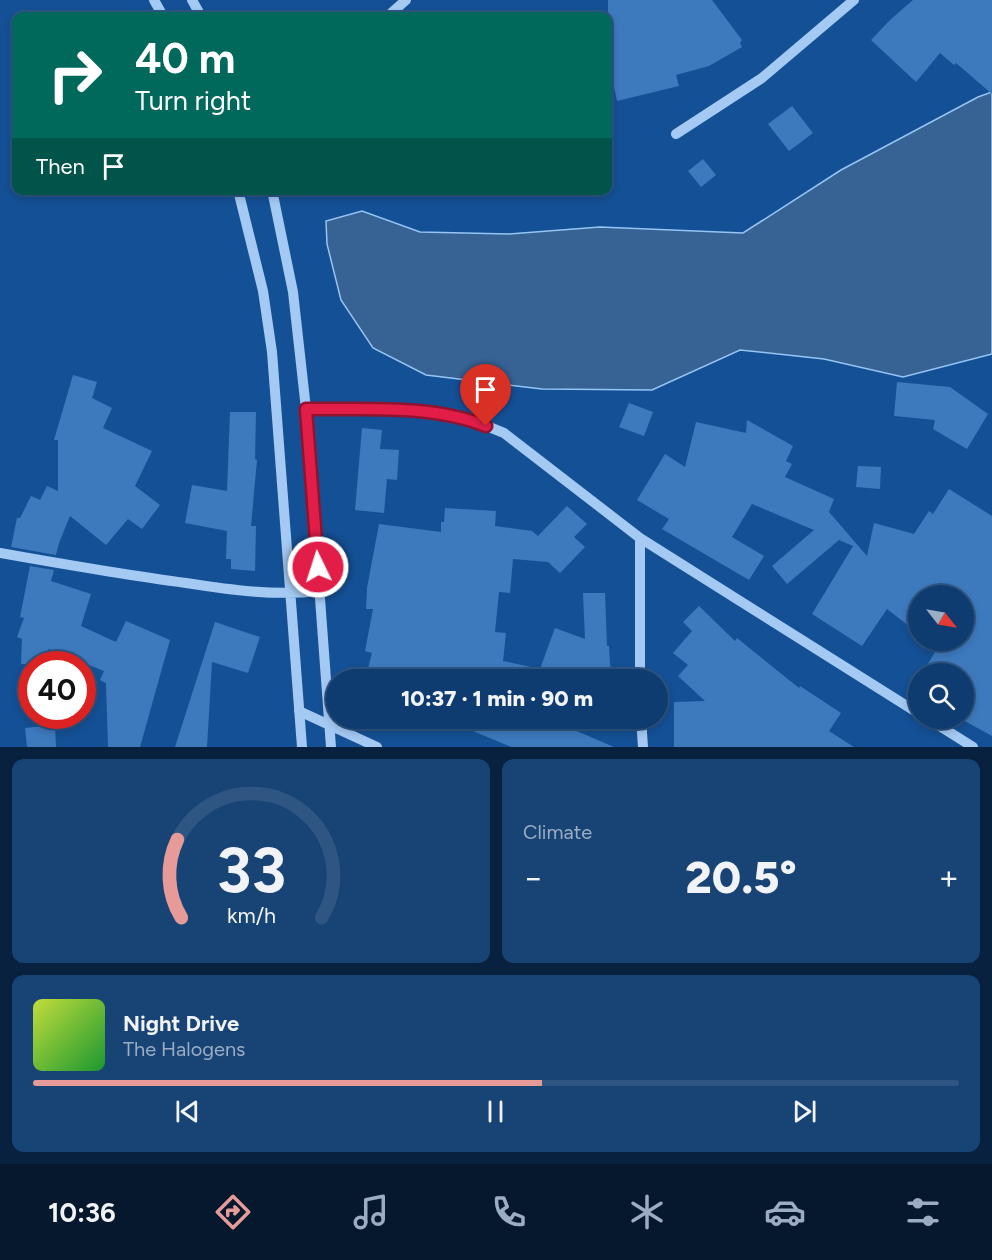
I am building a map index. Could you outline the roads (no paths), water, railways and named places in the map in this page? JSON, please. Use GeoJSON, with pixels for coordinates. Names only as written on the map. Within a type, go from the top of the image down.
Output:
{"type":"FeatureCollection","features":[{"type":"Feature","properties":{"kind":"street"},"geometry":{"type":"LineString","coordinates":[[392,12],[406,0]]}},
{"type":"Feature","properties":{"kind":"street"},"geometry":{"type":"LineString","coordinates":[[676,134],[762,78],[854,0]]}},
{"type":"Feature","properties":{"kind":"street"},"geometry":{"type":"LineString","coordinates":[[239,195],[263,291],[272,352],[302,747]]}},
{"type":"Feature","properties":{"kind":"street"},"geometry":{"type":"LineString","coordinates":[[273,195],[293,292],[300,350],[326,684]]}},
{"type":"Feature","properties":{"kind":"street"},"geometry":{"type":"LineString","coordinates":[[306,409],[428,411],[467,418],[504,433],[640,538],[908,707]]}},
{"type":"Feature","properties":{"kind":"street"},"geometry":{"type":"LineString","coordinates":[[640,538],[640,669]]}},
{"type":"Feature","properties":{"kind":"street"},"geometry":{"type":"LineString","coordinates":[[0,553],[244,591],[290,595],[319,591]]}},
{"type":"Feature","properties":{"kind":"street"},"geometry":{"type":"LineString","coordinates":[[299,711],[326,723]]}},
{"type":"Feature","properties":{"kind":"street"},"geometry":{"type":"LineString","coordinates":[[329,729],[331,747]]}},
{"type":"Feature","properties":{"kind":"street"},"geometry":{"type":"LineString","coordinates":[[339,729],[377,747]]}},
{"type":"Feature","properties":{"kind":"street"},"geometry":{"type":"LineString","coordinates":[[642,729],[643,747]]}},
{"type":"Feature","properties":{"kind":"street"},"geometry":{"type":"LineString","coordinates":[[944,729],[972,747]]}},
{"type":"Feature","properties":{"kind":"water"},"geometry":{"type":"Polygon","coordinates":[[[992,92],[992,354],[903,377],[824,359],[740,350],[652,390],[542,389],[426,375],[373,348],[341,300],[327,244],[326,221],[362,211],[420,232],[509,234],[600,227],[743,233],[841,170],[978,97],[992,92]]]}}]}
